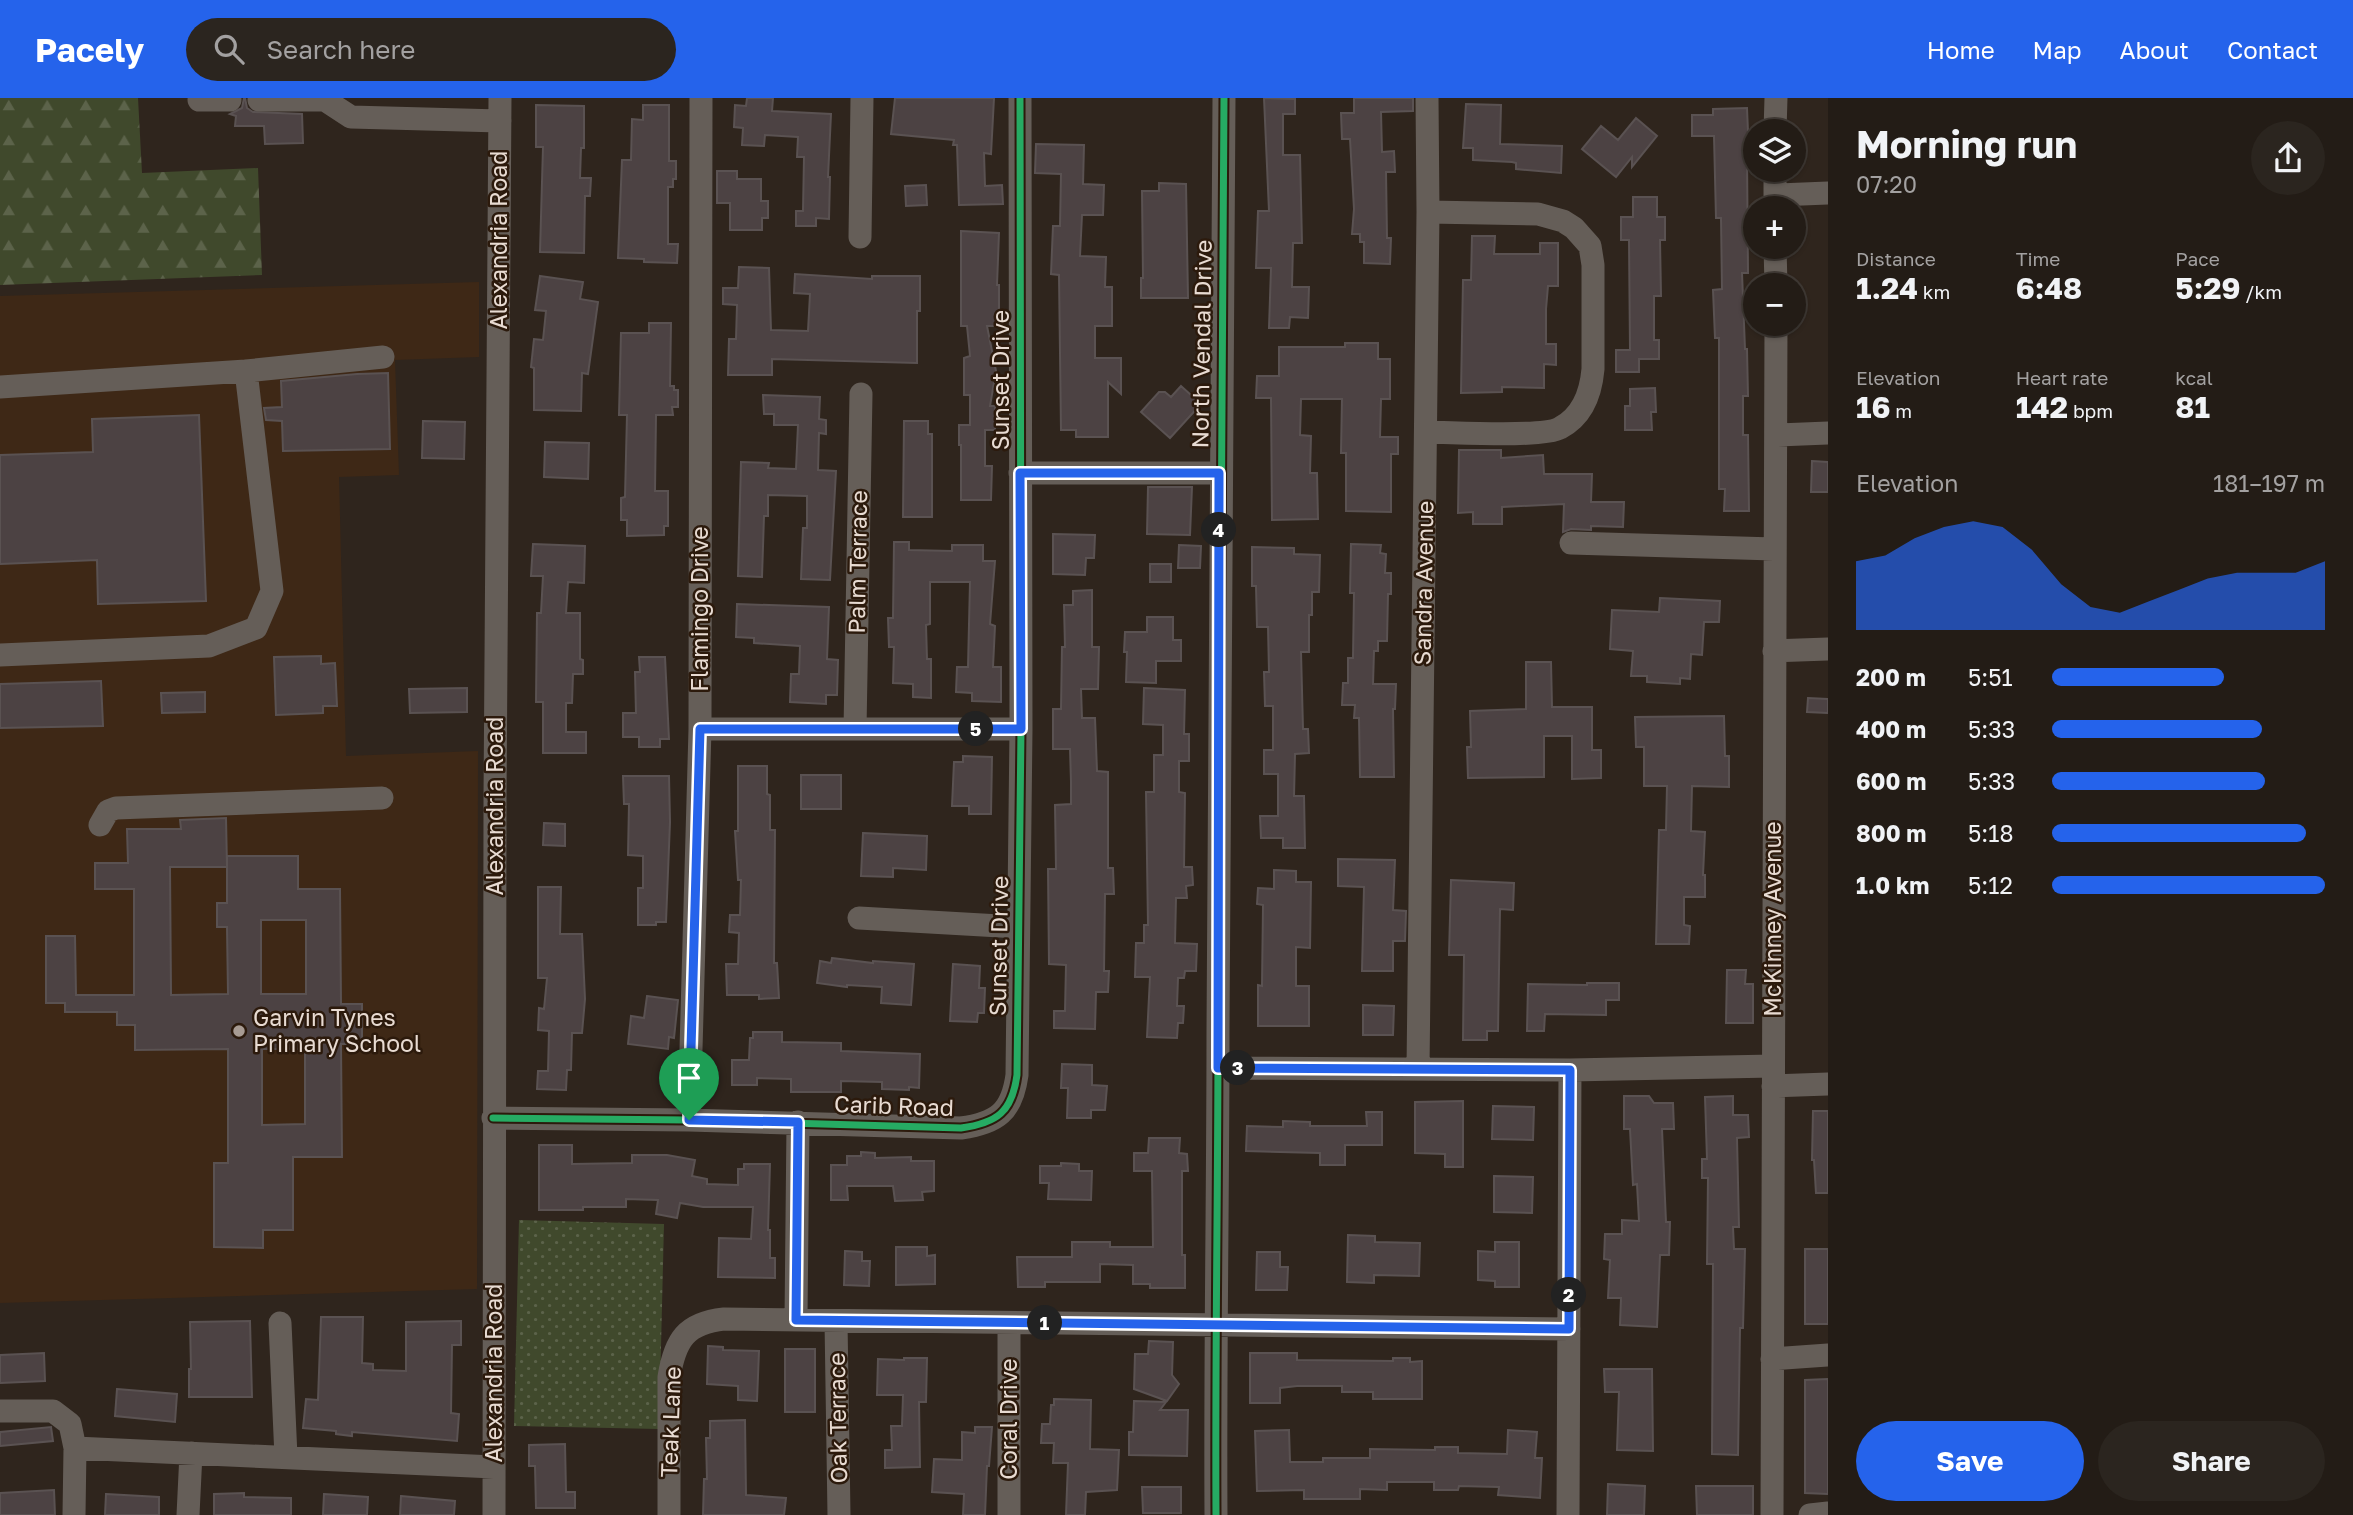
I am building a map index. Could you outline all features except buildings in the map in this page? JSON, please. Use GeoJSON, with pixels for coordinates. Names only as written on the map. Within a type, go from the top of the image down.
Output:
{"type":"FeatureCollection","features":[{"type":"Feature","properties":{"kind":"street","name":"Alexandria Road"},"geometry":{"type":"LineString","coordinates":[[494,1515],[500,98]]}},
{"type":"Feature","properties":{"kind":"street","name":"Flamingo Drive"},"geometry":{"type":"LineString","coordinates":[[689,1120],[700,729],[701,98]]}},
{"type":"Feature","properties":{"kind":"street"},"geometry":{"type":"LineString","coordinates":[[860,237],[862,98]]}},
{"type":"Feature","properties":{"kind":"street","name":"Sunset Drive"},"geometry":{"type":"LineString","coordinates":[[997,1117],[1010,1101],[1017,1075],[1021,729],[1020,98]]}},
{"type":"Feature","properties":{"kind":"street","name":"North Vendal Drive"},"geometry":{"type":"LineString","coordinates":[[1216,1515],[1219,473],[1224,98]]}},
{"type":"Feature","properties":{"kind":"street","name":"Sandra Avenue"},"geometry":{"type":"LineString","coordinates":[[1418,1069],[1427,98]]}},
{"type":"Feature","properties":{"kind":"street"},"geometry":{"type":"LineString","coordinates":[[1775,119],[1776,98]]}},
{"type":"Feature","properties":{"kind":"street"},"geometry":{"type":"LineString","coordinates":[[199,100],[230,100]]}},
{"type":"Feature","properties":{"kind":"street"},"geometry":{"type":"LineString","coordinates":[[259,100],[325,100],[351,117],[500,121]]}},
{"type":"Feature","properties":{"kind":"street"},"geometry":{"type":"LineString","coordinates":[[1806,197],[1828,193]]}},
{"type":"Feature","properties":{"kind":"street"},"geometry":{"type":"LineString","coordinates":[[1426,432],[1539,432],[1561,427],[1580,410],[1587,398],[1593,369],[1593,265],[1590,246],[1574,228],[1563,221],[1538,214],[1428,212]]}},
{"type":"Feature","properties":{"kind":"street","name":"McKinney Avenue"},"geometry":{"type":"LineString","coordinates":[[1772,1515],[1776,336]]}},
{"type":"Feature","properties":{"kind":"street"},"geometry":{"type":"LineString","coordinates":[[0,387],[246,371],[383,357]]}},
{"type":"Feature","properties":{"kind":"street"},"geometry":{"type":"LineString","coordinates":[[0,654],[209,646],[256,628],[272,591],[246,371]]}},
{"type":"Feature","properties":{"kind":"street","name":"Palm Terrace"},"geometry":{"type":"LineString","coordinates":[[855,729],[861,394]]}},
{"type":"Feature","properties":{"kind":"street"},"geometry":{"type":"LineString","coordinates":[[1776,435],[1828,433]]}},
{"type":"Feature","properties":{"kind":"street"},"geometry":{"type":"LineString","coordinates":[[1020,473],[1219,473]]}},
{"type":"Feature","properties":{"kind":"street"},"geometry":{"type":"LineString","coordinates":[[1571,543],[1774,550]]}},
{"type":"Feature","properties":{"kind":"street"},"geometry":{"type":"LineString","coordinates":[[1774,651],[1828,649]]}},
{"type":"Feature","properties":{"kind":"street"},"geometry":{"type":"LineString","coordinates":[[700,729],[1021,729]]}},
{"type":"Feature","properties":{"kind":"street"},"geometry":{"type":"LineString","coordinates":[[100,825],[108,811],[116,808],[382,797]]}},
{"type":"Feature","properties":{"kind":"street"},"geometry":{"type":"LineString","coordinates":[[859,918],[1018,927]]}},
{"type":"Feature","properties":{"kind":"street"},"geometry":{"type":"LineString","coordinates":[[1218,1068],[1570,1070],[1773,1076],[1828,1084]]}},
{"type":"Feature","properties":{"kind":"street"},"geometry":{"type":"LineString","coordinates":[[1568,1515],[1570,1070]]}},
{"type":"Feature","properties":{"kind":"street","name":"Carib Road"},"geometry":{"type":"LineString","coordinates":[[494,1118],[798,1122],[952,1128],[981,1124],[997,1117]]}},
{"type":"Feature","properties":{"kind":"street"},"geometry":{"type":"LineString","coordinates":[[796,1320],[798,1122]]}},
{"type":"Feature","properties":{"kind":"street","name":"Teak Lane"},"geometry":{"type":"LineString","coordinates":[[669,1515],[671,1363],[675,1348],[693,1327],[706,1321],[1569,1329]]}},
{"type":"Feature","properties":{"kind":"street","name":"Oak Terrace"},"geometry":{"type":"LineString","coordinates":[[836,1321],[839,1515]]}},
{"type":"Feature","properties":{"kind":"street"},"geometry":{"type":"LineString","coordinates":[[280,1323],[286,1457]]}},
{"type":"Feature","properties":{"kind":"street","name":"Coral Drive"},"geometry":{"type":"LineString","coordinates":[[1009,1323],[1009,1515]]}},
{"type":"Feature","properties":{"kind":"street"},"geometry":{"type":"LineString","coordinates":[[1772,1359],[1828,1355]]}},
{"type":"Feature","properties":{"kind":"street"},"geometry":{"type":"LineString","coordinates":[[0,1411],[53,1412],[71,1423],[75,1448],[74,1515]]}},
{"type":"Feature","properties":{"kind":"street"},"geometry":{"type":"LineString","coordinates":[[75,1448],[494,1467]]}},
{"type":"Feature","properties":{"kind":"street"},"geometry":{"type":"LineString","coordinates":[[188,1515],[191,1454]]}},
{"type":"Feature","properties":{"kind":"street"},"geometry":{"type":"LineString","coordinates":[[1810,1515],[1828,1513]]}},
{"type":"Feature","properties":{"kind":"shaded area"},"geometry":{"type":"Polygon","coordinates":[[[479,282],[479,357],[395,360],[399,475],[339,477],[346,756],[478,751],[477,1289],[0,1303],[0,296],[479,282]]]}},
{"type":"Feature","properties":{"kind":"green space"},"geometry":{"type":"Polygon","coordinates":[[[0,98],[138,98],[142,173],[258,168],[262,275],[0,285],[0,98]]]}},
{"type":"Feature","properties":{"kind":"green space"},"geometry":{"type":"Polygon","coordinates":[[[519,1220],[664,1224],[659,1429],[514,1426],[519,1220]]]}},
{"type":"Feature","properties":{"kind":"cycle path"},"geometry":{"type":"LineString","coordinates":[[493,1118],[689,1120],[961,1128],[993,1119],[1007,1107],[1017,1075],[1021,729],[1020,98]]}},
{"type":"Feature","properties":{"kind":"cycle path"},"geometry":{"type":"LineString","coordinates":[[1216,1515],[1224,98]]}},
{"type":"Feature","properties":{"kind":"place","name":"Garvin Tynes Primary School"},"geometry":{"type":"Point","coordinates":[239,1031]}},
{"type":"Feature","properties":{"kind":"route"},"geometry":{"type":"LineString","coordinates":[[1020,473],[1219,473],[1218,1068],[1570,1070],[1569,1329],[796,1320],[798,1122],[689,1120],[700,729],[1021,729],[1020,473]]}}]}
